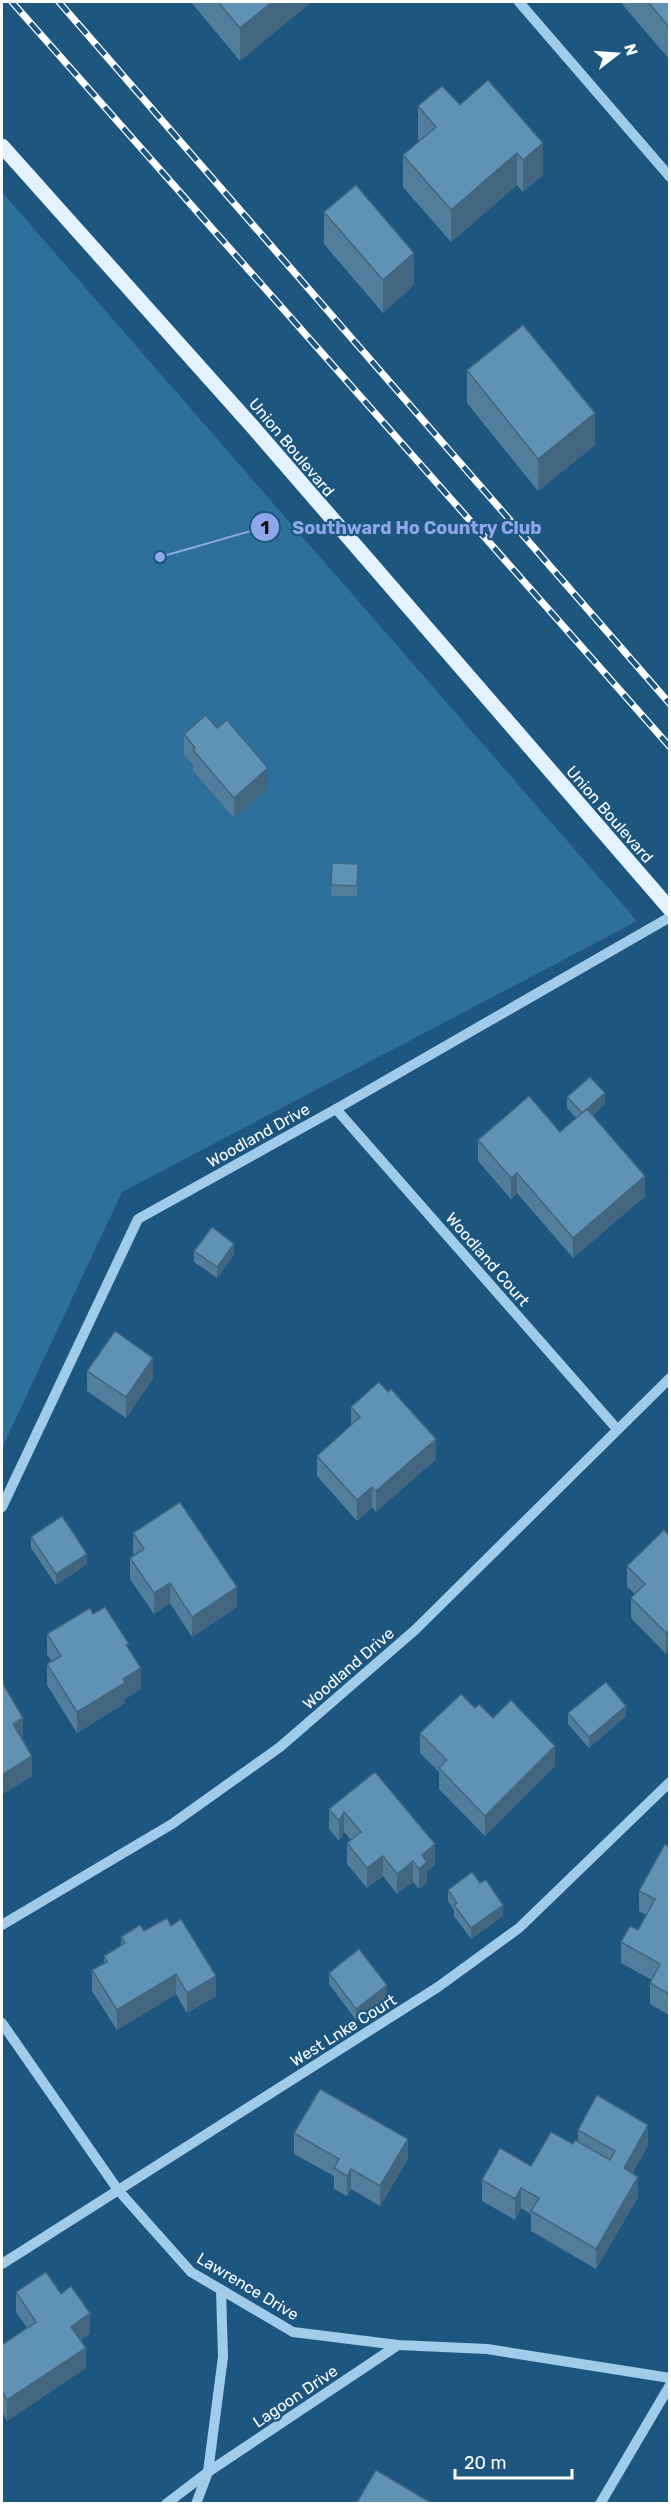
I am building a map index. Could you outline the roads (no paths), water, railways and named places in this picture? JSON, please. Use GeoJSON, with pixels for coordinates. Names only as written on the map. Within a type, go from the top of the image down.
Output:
{"type":"FeatureCollection","features":[{"type":"Feature","properties":{"kind":"main road","name":"Union Boulevard"},"geometry":{"type":"LineString","coordinates":[[2,146],[252,426],[669,909]]}},
{"type":"Feature","properties":{"kind":"street"},"geometry":{"type":"LineString","coordinates":[[519,2],[669,177]]}},
{"type":"Feature","properties":{"kind":"street","name":"Woodland Drive"},"geometry":{"type":"LineString","coordinates":[[2,1507],[138,1219],[336,1109],[669,917]]}},
{"type":"Feature","properties":{"kind":"street","name":"Woodland Court"},"geometry":{"type":"LineString","coordinates":[[336,1109],[617,1429]]}},
{"type":"Feature","properties":{"kind":"street","name":"Woodland Drive"},"geometry":{"type":"LineString","coordinates":[[2,1924],[172,1824],[280,1747],[415,1630],[669,1378]]}},
{"type":"Feature","properties":{"kind":"street","name":"West Lnke Court"},"geometry":{"type":"LineString","coordinates":[[2,2264],[438,1987],[519,1928],[669,1782]]}},
{"type":"Feature","properties":{"kind":"street","name":"Lawrence Drive"},"geometry":{"type":"LineString","coordinates":[[2,2023],[118,2190],[191,2272],[293,2332],[398,2345],[487,2349],[669,2378]]}},
{"type":"Feature","properties":{"kind":"street"},"geometry":{"type":"LineString","coordinates":[[196,2504],[208,2472],[223,2357],[220,2290]]}},
{"type":"Feature","properties":{"kind":"street","name":"Lagoon Drive"},"geometry":{"type":"LineString","coordinates":[[166,2504],[208,2472],[398,2345]]}},
{"type":"Feature","properties":{"kind":"street"},"geometry":{"type":"LineString","coordinates":[[600,2504],[669,2385]]}},
{"type":"Feature","properties":{"kind":"railway"},"geometry":{"type":"LineString","coordinates":[[12,2],[670,747]]}},
{"type":"Feature","properties":{"kind":"railway"},"geometry":{"type":"LineString","coordinates":[[59,2],[670,704]]}},
{"type":"Feature","properties":{"kind":"place","name":"Southward Ho Country Club"},"geometry":{"type":"Point","coordinates":[160,557]}}]}
